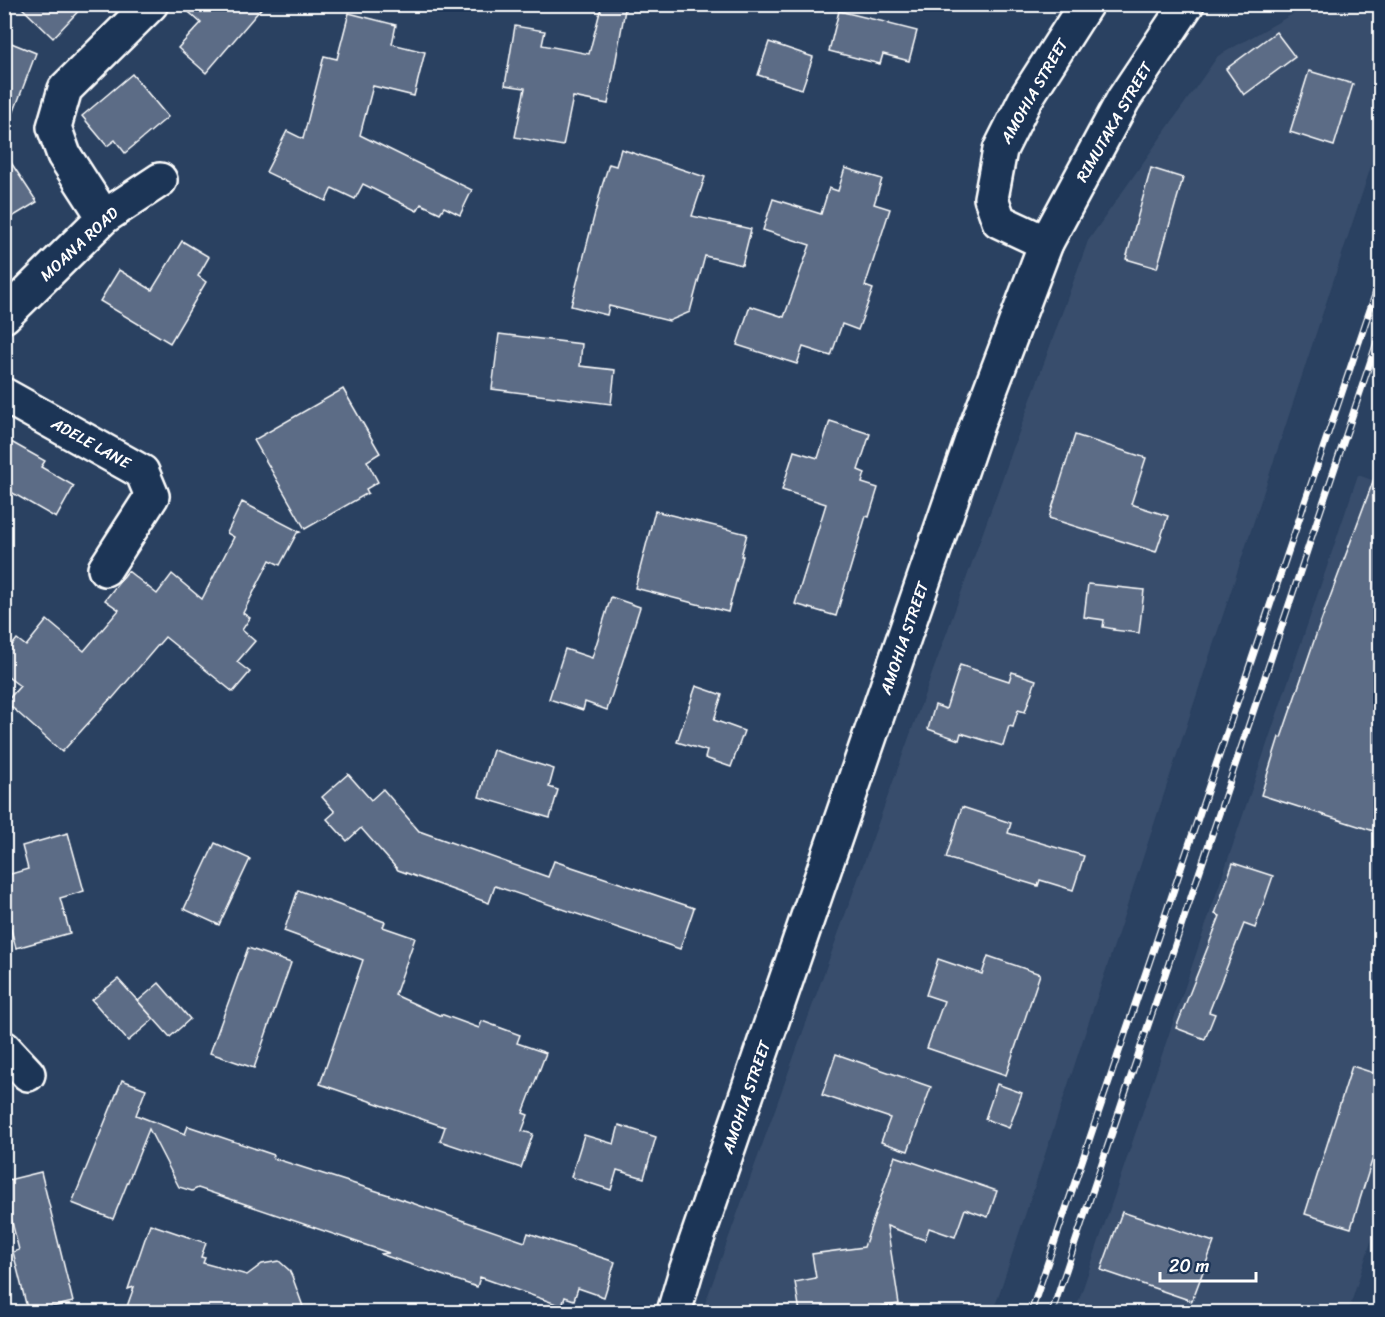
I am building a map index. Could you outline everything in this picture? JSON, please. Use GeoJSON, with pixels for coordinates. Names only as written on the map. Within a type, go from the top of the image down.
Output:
{"type":"FeatureCollection","features":[{"type":"Feature","properties":{"kind":"main road"},"geometry":{"type":"LineString","coordinates":[[104,217],[64,155],[54,127],[65,89],[151,4]]}},
{"type":"Feature","properties":{"kind":"main road","name":"AMOHIA STREET"},"geometry":{"type":"LineString","coordinates":[[674,1312],[686,1271],[977,425],[1046,243],[999,221],[991,198],[1000,150],[1026,98],[1086,4]]}},
{"type":"Feature","properties":{"kind":"main road","name":"RIMUTAKA STREET"},"geometry":{"type":"LineString","coordinates":[[1046,243],[1123,100],[1187,4]]}},
{"type":"Feature","properties":{"kind":"main road","name":"MOANA ROAD"},"geometry":{"type":"LineString","coordinates":[[4,316],[104,217],[160,180]]}},
{"type":"Feature","properties":{"kind":"main road","name":"ADELE LANE"},"geometry":{"type":"LineString","coordinates":[[4,394],[142,472],[152,496],[105,569]]}},
{"type":"Feature","properties":{"kind":"main road"},"geometry":{"type":"LineString","coordinates":[[4,1048],[28,1074]]}},
{"type":"Feature","properties":{"kind":"shaded area"},"geometry":{"type":"Polygon","coordinates":[[[1309,5],[1380,5],[1380,139],[993,1312],[702,1312],[1088,241],[1218,56],[1309,5]]]}},
{"type":"Feature","properties":{"kind":"shaded area"},"geometry":{"type":"Polygon","coordinates":[[[1358,475],[1380,483],[1380,1214],[1348,1312],[1075,1312],[1358,475]]]}},
{"type":"Feature","properties":{"kind":"building"},"geometry":{"type":"Polygon","coordinates":[[[18,4],[85,4],[53,38],[18,4]]]}},
{"type":"Feature","properties":{"kind":"building"},"geometry":{"type":"Polygon","coordinates":[[[180,4],[265,4],[206,73],[178,48],[201,23],[180,4]]]}},
{"type":"Feature","properties":{"kind":"building"},"geometry":{"type":"Polygon","coordinates":[[[602,4],[626,4],[608,104],[573,97],[563,146],[515,137],[525,88],[505,85],[515,26],[545,31],[542,45],[589,54],[602,4]]]}},
{"type":"Feature","properties":{"kind":"building"},"geometry":{"type":"Polygon","coordinates":[[[839,11],[917,31],[909,61],[883,54],[880,64],[829,51],[839,11]]]}},
{"type":"Feature","properties":{"kind":"building"},"geometry":{"type":"Polygon","coordinates":[[[349,13],[396,25],[392,44],[425,52],[414,96],[373,86],[360,135],[472,190],[460,215],[444,207],[440,213],[421,204],[417,211],[363,184],[355,199],[332,188],[326,201],[266,172],[287,131],[303,139],[324,56],[337,59],[349,13]]]}},
{"type":"Feature","properties":{"kind":"building"},"geometry":{"type":"Polygon","coordinates":[[[1276,32],[1295,57],[1244,95],[1226,69],[1276,32]]]}},
{"type":"Feature","properties":{"kind":"building"},"geometry":{"type":"Polygon","coordinates":[[[4,40],[36,53],[7,130],[4,130],[4,40]]]}},
{"type":"Feature","properties":{"kind":"building"},"geometry":{"type":"Polygon","coordinates":[[[769,42],[813,57],[802,89],[758,75],[769,42]]]}},
{"type":"Feature","properties":{"kind":"building"},"geometry":{"type":"Polygon","coordinates":[[[1309,71],[1353,84],[1334,146],[1290,132],[1309,71]]]}},
{"type":"Feature","properties":{"kind":"building"},"geometry":{"type":"Polygon","coordinates":[[[132,74],[168,117],[125,153],[115,140],[107,146],[82,116],[132,74]]]}},
{"type":"Feature","properties":{"kind":"building"},"geometry":{"type":"Polygon","coordinates":[[[621,149],[705,177],[692,216],[751,229],[742,265],[705,256],[690,312],[669,321],[609,306],[607,315],[571,306],[609,164],[616,166],[621,149]]]}},
{"type":"Feature","properties":{"kind":"building"},"geometry":{"type":"Polygon","coordinates":[[[4,152],[37,202],[4,222],[4,152]]]}},
{"type":"Feature","properties":{"kind":"building"},"geometry":{"type":"Polygon","coordinates":[[[845,168],[882,179],[874,204],[890,209],[865,286],[873,289],[858,330],[842,324],[831,356],[803,347],[797,364],[737,345],[750,306],[784,317],[810,245],[763,230],[773,199],[821,214],[829,188],[838,191],[845,168]]]}},
{"type":"Feature","properties":{"kind":"building"},"geometry":{"type":"Polygon","coordinates":[[[1151,168],[1183,178],[1157,268],[1126,259],[1151,168]]]}},
{"type":"Feature","properties":{"kind":"building"},"geometry":{"type":"Polygon","coordinates":[[[182,241],[209,257],[198,276],[206,282],[170,343],[100,301],[119,270],[152,290],[182,241]]]}},
{"type":"Feature","properties":{"kind":"building"},"geometry":{"type":"Polygon","coordinates":[[[499,334],[582,344],[580,366],[615,370],[611,404],[492,389],[499,334]]]}},
{"type":"Feature","properties":{"kind":"building"},"geometry":{"type":"Polygon","coordinates":[[[343,389],[380,453],[367,461],[378,482],[366,489],[368,493],[305,529],[254,440],[343,389]]]}},
{"type":"Feature","properties":{"kind":"building"},"geometry":{"type":"Polygon","coordinates":[[[830,421],[870,434],[858,470],[865,473],[862,483],[878,488],[869,517],[866,516],[836,616],[795,604],[826,504],[782,490],[794,451],[818,458],[830,421]]]}},
{"type":"Feature","properties":{"kind":"building"},"geometry":{"type":"Polygon","coordinates":[[[1075,435],[1146,458],[1131,504],[1168,516],[1156,552],[1049,518],[1075,435]]]}},
{"type":"Feature","properties":{"kind":"building"},"geometry":{"type":"Polygon","coordinates":[[[4,438],[45,461],[41,467],[74,486],[56,518],[4,488],[4,438]]]}},
{"type":"Feature","properties":{"kind":"building"},"geometry":{"type":"Polygon","coordinates":[[[1378,468],[1380,469],[1380,833],[1261,795],[1279,737],[1281,738],[1316,635],[1378,468]]]}},
{"type":"Feature","properties":{"kind":"building"},"geometry":{"type":"Polygon","coordinates":[[[242,502],[300,532],[297,533],[280,565],[270,560],[243,613],[250,618],[242,630],[255,641],[237,662],[250,672],[233,692],[165,637],[112,699],[62,752],[6,702],[20,686],[4,674],[4,655],[17,639],[26,646],[47,620],[84,651],[119,610],[105,600],[128,571],[157,594],[172,574],[202,599],[234,537],[227,533],[242,502]]]}},
{"type":"Feature","properties":{"kind":"building"},"geometry":{"type":"Polygon","coordinates":[[[655,511],[747,534],[728,612],[635,588],[655,511]]]}},
{"type":"Feature","properties":{"kind":"building"},"geometry":{"type":"Polygon","coordinates":[[[1088,584],[1144,590],[1139,633],[1113,630],[1103,627],[1104,620],[1084,617],[1088,584]]]}},
{"type":"Feature","properties":{"kind":"building"},"geometry":{"type":"Polygon","coordinates":[[[611,597],[640,607],[607,710],[585,702],[583,710],[549,699],[565,649],[592,658],[611,597]]]}},
{"type":"Feature","properties":{"kind":"building"},"geometry":{"type":"Polygon","coordinates":[[[960,665],[1009,681],[1012,672],[1036,680],[1025,712],[1018,710],[1013,727],[1009,726],[1003,746],[961,733],[959,740],[928,729],[935,705],[946,709],[960,665]]]}},
{"type":"Feature","properties":{"kind":"building"},"geometry":{"type":"Polygon","coordinates":[[[696,686],[722,695],[714,720],[744,731],[731,767],[705,758],[707,751],[677,742],[696,686]]]}},
{"type":"Feature","properties":{"kind":"building"},"geometry":{"type":"Polygon","coordinates":[[[493,750],[554,769],[549,787],[558,790],[550,818],[479,797],[493,750]]]}},
{"type":"Feature","properties":{"kind":"building"},"geometry":{"type":"Polygon","coordinates":[[[348,774],[371,800],[383,789],[419,831],[548,877],[554,861],[694,908],[680,949],[495,886],[489,903],[398,870],[361,828],[347,841],[327,819],[335,812],[322,797],[348,774]]]}},
{"type":"Feature","properties":{"kind":"building"},"geometry":{"type":"Polygon","coordinates":[[[962,807],[1011,823],[1008,833],[1084,856],[1073,890],[1040,880],[1038,886],[946,858],[962,807]]]}},
{"type":"Feature","properties":{"kind":"building"},"geometry":{"type":"Polygon","coordinates":[[[68,833],[84,891],[60,898],[70,933],[16,948],[4,904],[4,876],[28,869],[22,846],[68,833]]]}},
{"type":"Feature","properties":{"kind":"building"},"geometry":{"type":"Polygon","coordinates":[[[215,843],[250,859],[219,925],[184,909],[215,843]]]}},
{"type":"Feature","properties":{"kind":"building"},"geometry":{"type":"Polygon","coordinates":[[[1233,863],[1273,876],[1255,928],[1244,924],[1209,1012],[1215,1014],[1205,1039],[1176,1028],[1220,916],[1215,914],[1233,863]]]}},
{"type":"Feature","properties":{"kind":"building"},"geometry":{"type":"Polygon","coordinates":[[[298,890],[385,922],[383,927],[415,938],[395,995],[441,1016],[441,1014],[479,1028],[482,1021],[520,1035],[517,1043],[546,1053],[523,1113],[528,1115],[522,1131],[533,1134],[521,1168],[440,1141],[445,1127],[320,1084],[363,960],[284,931],[298,890]]]}},
{"type":"Feature","properties":{"kind":"building"},"geometry":{"type":"Polygon","coordinates":[[[248,948],[291,963],[254,1068],[210,1053],[248,948]]]}},
{"type":"Feature","properties":{"kind":"building"},"geometry":{"type":"Polygon","coordinates":[[[988,956],[1040,974],[1006,1075],[927,1048],[944,1001],[926,995],[938,959],[982,974],[988,956]]]}},
{"type":"Feature","properties":{"kind":"building"},"geometry":{"type":"Polygon","coordinates":[[[118,979],[154,1019],[128,1041],[92,1000],[118,979]]]}},
{"type":"Feature","properties":{"kind":"building"},"geometry":{"type":"Polygon","coordinates":[[[159,983],[190,1019],[170,1037],[138,1001],[159,983]]]}},
{"type":"Feature","properties":{"kind":"building"},"geometry":{"type":"Polygon","coordinates":[[[836,1054],[931,1087],[908,1151],[881,1142],[890,1118],[822,1095],[836,1054]]]}},
{"type":"Feature","properties":{"kind":"building"},"geometry":{"type":"Polygon","coordinates":[[[1352,1066],[1380,1075],[1380,1135],[1351,1228],[1305,1214],[1352,1066]]]}},
{"type":"Feature","properties":{"kind":"building"},"geometry":{"type":"Polygon","coordinates":[[[122,1080],[146,1089],[136,1115],[185,1134],[188,1126],[274,1155],[273,1158],[525,1242],[528,1233],[615,1262],[604,1297],[578,1288],[574,1300],[565,1297],[562,1306],[480,1277],[477,1287],[380,1254],[389,1253],[198,1188],[192,1191],[179,1187],[149,1129],[113,1219],[72,1203],[122,1080]]]}},
{"type":"Feature","properties":{"kind":"building"},"geometry":{"type":"Polygon","coordinates":[[[997,1084],[1022,1093],[1009,1128],[985,1119],[997,1084]]]}},
{"type":"Feature","properties":{"kind":"building"},"geometry":{"type":"Polygon","coordinates":[[[619,1125],[656,1137],[644,1178],[617,1170],[611,1190],[571,1177],[584,1135],[614,1144],[619,1125]]]}},
{"type":"Feature","properties":{"kind":"building"},"geometry":{"type":"Polygon","coordinates":[[[895,1156],[997,1191],[988,1217],[965,1209],[955,1237],[929,1228],[925,1240],[887,1226],[899,1304],[841,1312],[800,1312],[795,1282],[816,1278],[812,1254],[864,1247],[895,1156]]]}},
{"type":"Feature","properties":{"kind":"building"},"geometry":{"type":"Polygon","coordinates":[[[41,1172],[73,1302],[52,1307],[53,1312],[28,1312],[13,1252],[19,1250],[4,1190],[4,1181],[41,1172]]]}},
{"type":"Feature","properties":{"kind":"building"},"geometry":{"type":"Polygon","coordinates":[[[1122,1212],[1214,1242],[1192,1301],[1101,1270],[1122,1212]]]}},
{"type":"Feature","properties":{"kind":"building"},"geometry":{"type":"Polygon","coordinates":[[[150,1224],[206,1243],[201,1257],[205,1258],[203,1263],[247,1275],[262,1264],[279,1261],[289,1270],[305,1312],[125,1312],[134,1287],[128,1289],[150,1224]]]}},
{"type":"Feature","properties":{"kind":"railway"},"geometry":{"type":"LineString","coordinates":[[1031,1312],[1380,280]]}},
{"type":"Feature","properties":{"kind":"railway"},"geometry":{"type":"LineString","coordinates":[[1052,1312],[1380,333]]}}]}
